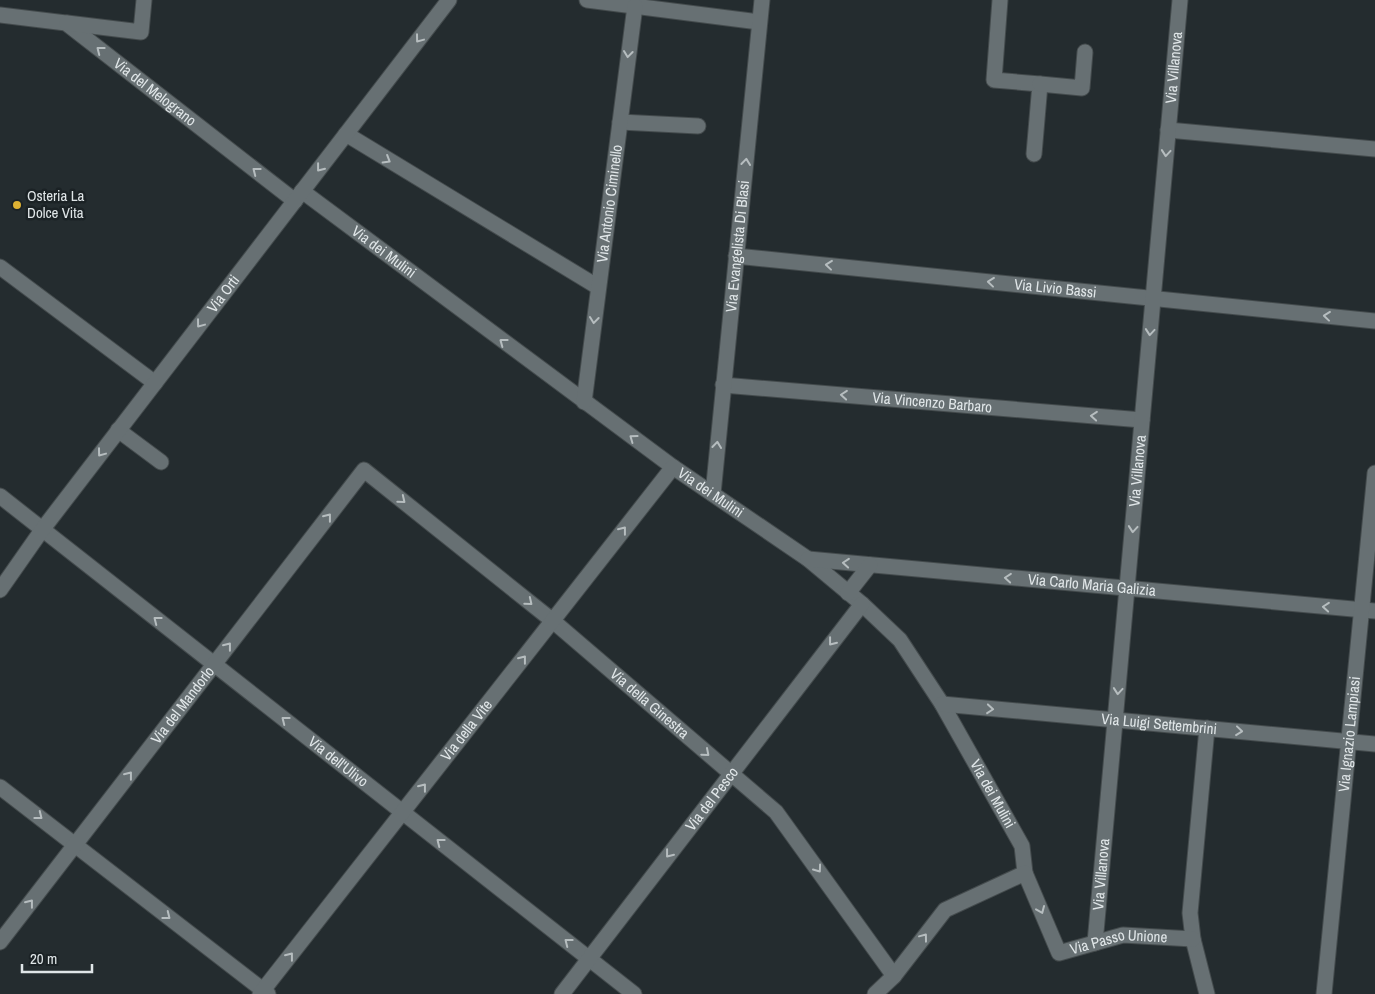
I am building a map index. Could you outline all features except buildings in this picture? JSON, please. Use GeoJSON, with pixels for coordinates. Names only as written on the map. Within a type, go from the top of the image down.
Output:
{"type":"FeatureCollection","features":[{"type":"Feature","properties":{"kind":"street"},"geometry":{"type":"LineString","coordinates":[[0,16],[141,32],[144,0]]}},
{"type":"Feature","properties":{"kind":"street","name":"Via Orti"},"geometry":{"type":"LineString","coordinates":[[0,590],[42,530],[118,430],[449,0]]}},
{"type":"Feature","properties":{"kind":"street"},"geometry":{"type":"LineString","coordinates":[[587,0],[759,22]]}},
{"type":"Feature","properties":{"kind":"street","name":"Via Evangelista Di Blasi"},"geometry":{"type":"LineString","coordinates":[[713,494],[762,0]]}},
{"type":"Feature","properties":{"kind":"street"},"geometry":{"type":"LineString","coordinates":[[1000,0],[994,80],[1082,88],[1085,52]]}},
{"type":"Feature","properties":{"kind":"street","name":"Via Villanova"},"geometry":{"type":"LineString","coordinates":[[1096,943],[1180,0]]}},
{"type":"Feature","properties":{"kind":"street","name":"Via Antonio Ciminello"},"geometry":{"type":"LineString","coordinates":[[584,402],[635,6]]}},
{"type":"Feature","properties":{"kind":"street","name":"Via del Melograno"},"geometry":{"type":"LineString","coordinates":[[66,23],[298,196]]}},
{"type":"Feature","properties":{"kind":"street"},"geometry":{"type":"LineString","coordinates":[[1034,154],[1040,84]]}},
{"type":"Feature","properties":{"kind":"street"},"geometry":{"type":"LineString","coordinates":[[620,122],[698,126]]}},
{"type":"Feature","properties":{"kind":"street"},"geometry":{"type":"LineString","coordinates":[[1168,130],[1375,149]]}},
{"type":"Feature","properties":{"kind":"street"},"geometry":{"type":"LineString","coordinates":[[346,134],[598,287]]}},
{"type":"Feature","properties":{"kind":"street","name":"Via dei Mulini"},"geometry":{"type":"LineString","coordinates":[[298,196],[673,467],[808,559],[862,604],[900,640],[942,704],[1022,846],[1025,874]]}},
{"type":"Feature","properties":{"kind":"street","name":"Via Livio Bassi"},"geometry":{"type":"LineString","coordinates":[[736,256],[1375,321]]}},
{"type":"Feature","properties":{"kind":"street"},"geometry":{"type":"LineString","coordinates":[[0,268],[155,383]]}},
{"type":"Feature","properties":{"kind":"street","name":"Via Vincenzo Barbaro"},"geometry":{"type":"LineString","coordinates":[[723,385],[1142,420]]}},
{"type":"Feature","properties":{"kind":"street"},"geometry":{"type":"LineString","coordinates":[[118,430],[161,462]]}},
{"type":"Feature","properties":{"kind":"street","name":"Via della Vite"},"geometry":{"type":"LineString","coordinates":[[264,993],[673,467]]}},
{"type":"Feature","properties":{"kind":"street","name":"Via della Ginestra"},"geometry":{"type":"LineString","coordinates":[[364,470],[553,621],[776,812],[894,976]]}},
{"type":"Feature","properties":{"kind":"street","name":"Via del Mandorlo"},"geometry":{"type":"LineString","coordinates":[[0,942],[364,470]]}},
{"type":"Feature","properties":{"kind":"street","name":"Via Ignazio Lampiasi"},"geometry":{"type":"LineString","coordinates":[[1324,994],[1348,742],[1368,610],[1375,473]]}},
{"type":"Feature","properties":{"kind":"street","name":"Via dell'Ulivo"},"geometry":{"type":"LineString","coordinates":[[0,496],[634,994]]}},
{"type":"Feature","properties":{"kind":"street","name":"Via Carlo Maria Galizia"},"geometry":{"type":"LineString","coordinates":[[808,559],[1368,610]]}},
{"type":"Feature","properties":{"kind":"street"},"geometry":{"type":"LineString","coordinates":[[848,593],[870,565]]}},
{"type":"Feature","properties":{"kind":"street","name":"Via del Pesco"},"geometry":{"type":"LineString","coordinates":[[562,994],[862,604]]}},
{"type":"Feature","properties":{"kind":"street","name":"Via Luigi Settembrini"},"geometry":{"type":"LineString","coordinates":[[942,704],[1375,744]]}},
{"type":"Feature","properties":{"kind":"street"},"geometry":{"type":"LineString","coordinates":[[1207,728],[1190,913],[1193,938],[1207,994]]}},
{"type":"Feature","properties":{"kind":"street"},"geometry":{"type":"LineString","coordinates":[[0,786],[264,993]]}},
{"type":"Feature","properties":{"kind":"street"},"geometry":{"type":"LineString","coordinates":[[875,994],[894,976],[945,910],[1025,874]]}},
{"type":"Feature","properties":{"kind":"street","name":"Via Passo Unione"},"geometry":{"type":"LineString","coordinates":[[1025,874],[1059,953],[1123,935],[1193,938]]}},
{"type":"Feature","properties":{"kind":"place","name":"Osteria La Dolce Vita"},"geometry":{"type":"Point","coordinates":[17,205]}}]}
